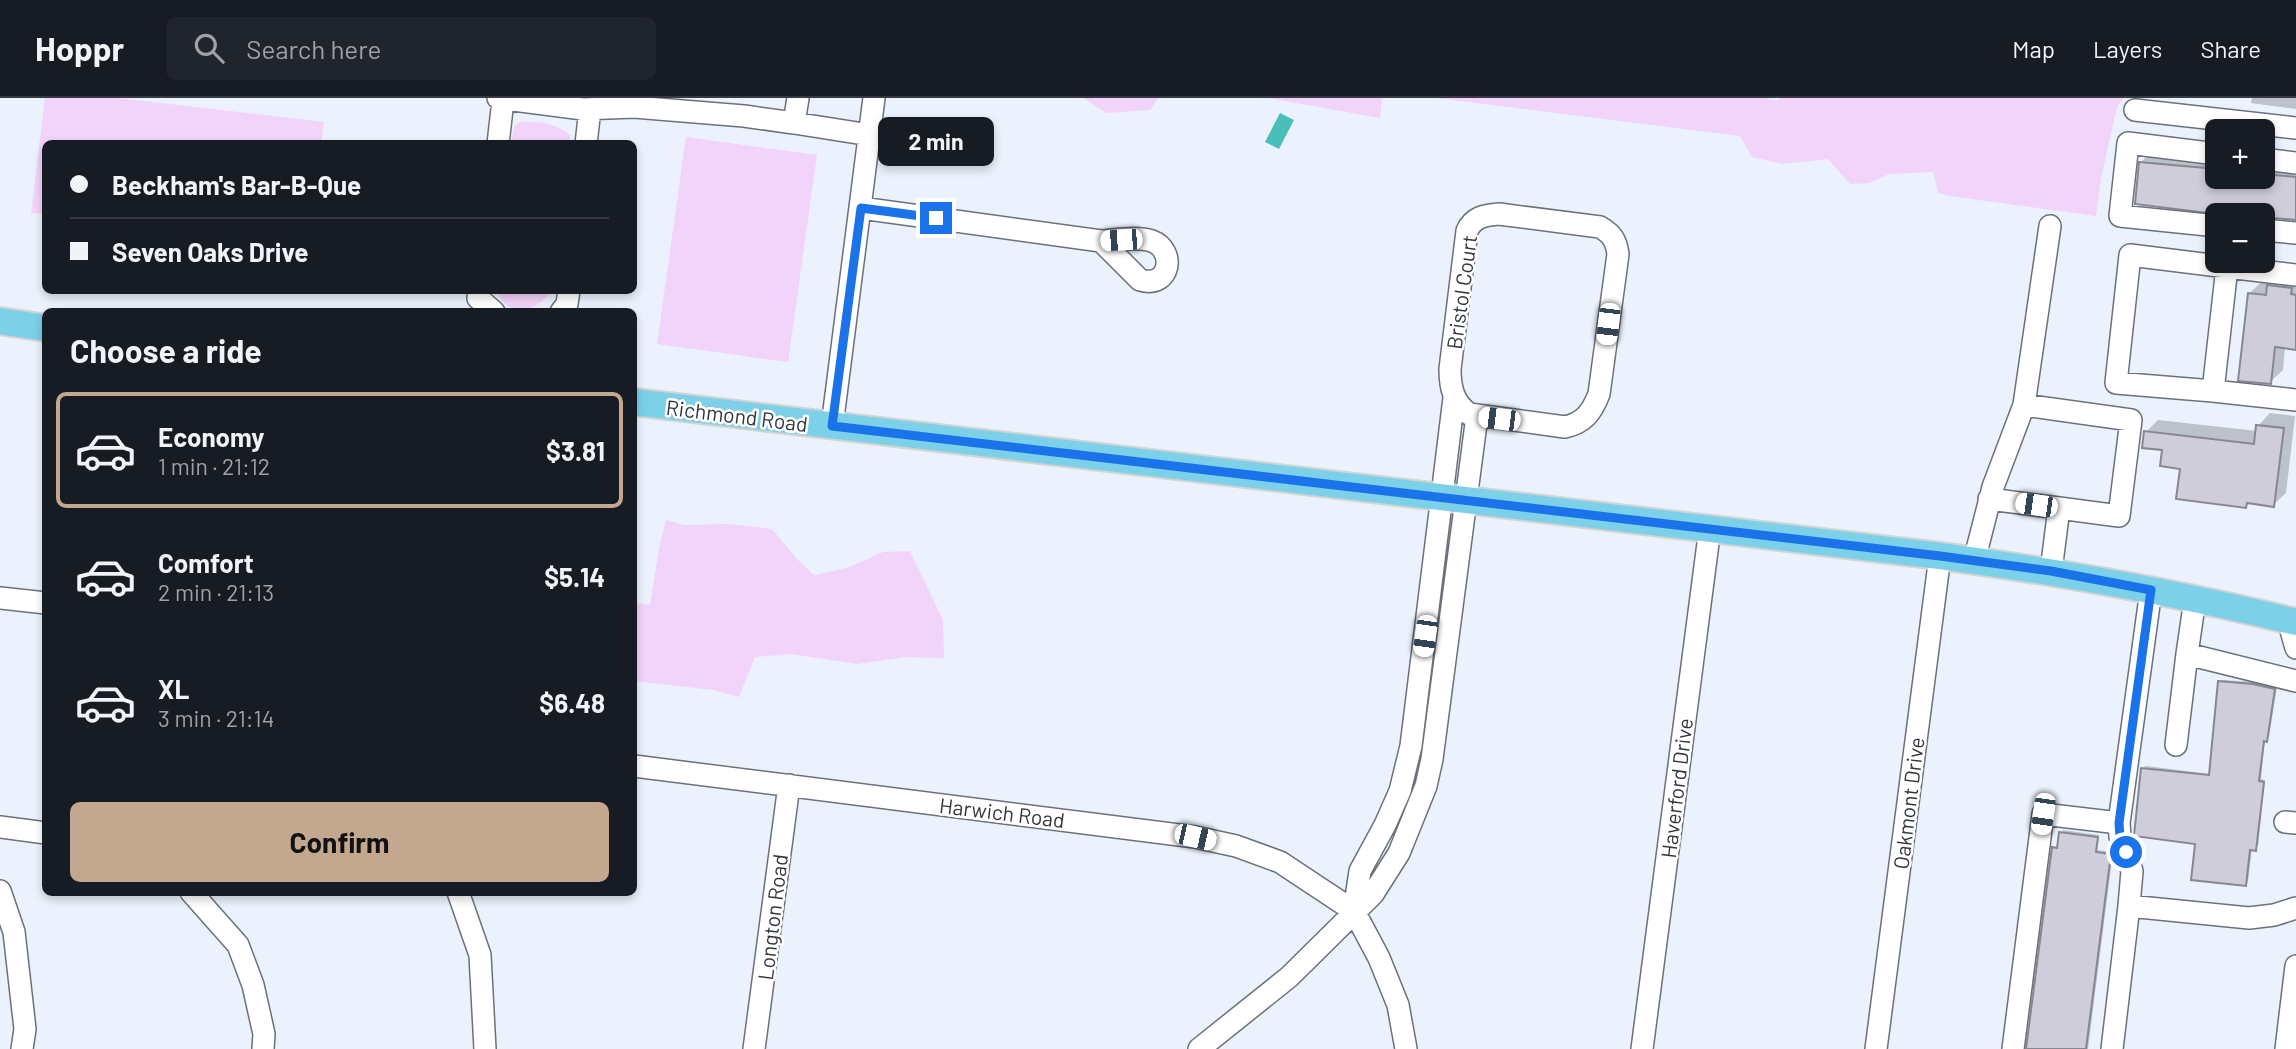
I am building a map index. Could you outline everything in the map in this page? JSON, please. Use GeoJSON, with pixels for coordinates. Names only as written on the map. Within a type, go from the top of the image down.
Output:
{"type":"FeatureCollection","features":[{"type":"Feature","properties":{"kind":"main road"},"geometry":{"type":"LineString","coordinates":[[0,321],[42,327]]}},
{"type":"Feature","properties":{"kind":"main road","name":"Richmond Road"},"geometry":{"type":"LineString","coordinates":[[637,402],[1940,556],[2051,571],[2292,621]]}},
{"type":"Feature","properties":{"kind":"street"},"geometry":{"type":"LineString","coordinates":[[794,123],[798,98]]}},
{"type":"Feature","properties":{"kind":"street"},"geometry":{"type":"LineString","coordinates":[[832,426],[874,98]]}},
{"type":"Feature","properties":{"kind":"street"},"geometry":{"type":"LineString","coordinates":[[498,140],[501,99],[590,109],[745,107],[794,123],[870,135]]}},
{"type":"Feature","properties":{"kind":"street"},"geometry":{"type":"LineString","coordinates":[[2135,110],[2187,107],[2296,128]]}},
{"type":"Feature","properties":{"kind":"street"},"geometry":{"type":"LineString","coordinates":[[586,140],[590,109]]}},
{"type":"Feature","properties":{"kind":"street"},"geometry":{"type":"LineString","coordinates":[[2205,153],[2128,143],[2120,216],[2205,225]]}},
{"type":"Feature","properties":{"kind":"street"},"geometry":{"type":"LineString","coordinates":[[2275,160],[2296,163]]}},
{"type":"Feature","properties":{"kind":"street"},"geometry":{"type":"LineString","coordinates":[[861,208],[1101,241]]}},
{"type":"Feature","properties":{"kind":"street","name":"Bristol Court"},"geometry":{"type":"LineString","coordinates":[[1499,214],[1583,223],[1600,227],[1609,233],[1615,239],[1618,254],[1599,394],[1589,414],[1581,422],[1565,427],[1478,416],[1463,410],[1450,387],[1467,231],[1474,220],[1481,216],[1499,214]]}},
{"type":"Feature","properties":{"kind":"street"},"geometry":{"type":"LineString","coordinates":[[1974,561],[1989,499],[2024,405],[2050,226]]}},
{"type":"Feature","properties":{"kind":"street"},"geometry":{"type":"LineString","coordinates":[[2275,231],[2296,233]]}},
{"type":"Feature","properties":{"kind":"street"},"geometry":{"type":"LineString","coordinates":[[2205,264],[2130,255],[2116,383],[2296,400]]}},
{"type":"Feature","properties":{"kind":"street"},"geometry":{"type":"LineString","coordinates":[[2213,391],[2226,273]]}},
{"type":"Feature","properties":{"kind":"street"},"geometry":{"type":"LineString","coordinates":[[2275,273],[2296,275]]}},
{"type":"Feature","properties":{"kind":"street"},"geometry":{"type":"LineString","coordinates":[[478,294],[478,298],[489,308]]}},
{"type":"Feature","properties":{"kind":"street"},"geometry":{"type":"LineString","coordinates":[[1454,398],[1455,498]]}},
{"type":"Feature","properties":{"kind":"street"},"geometry":{"type":"LineString","coordinates":[[1989,499],[2119,516],[2130,420],[2024,405]]}},
{"type":"Feature","properties":{"kind":"street"},"geometry":{"type":"LineString","coordinates":[[1199,1049],[1289,976],[1354,911],[1360,871],[1395,802],[1411,746],[1455,498],[1478,416]]}},
{"type":"Feature","properties":{"kind":"street"},"geometry":{"type":"LineString","coordinates":[[2051,571],[2059,508]]}},
{"type":"Feature","properties":{"kind":"street","name":"Haverford Drive"},"geometry":{"type":"LineString","coordinates":[[1642,1049],[1710,528]]}},
{"type":"Feature","properties":{"kind":"street","name":"Oakmont Drive"},"geometry":{"type":"LineString","coordinates":[[1875,1049],[1940,556]]}},
{"type":"Feature","properties":{"kind":"street"},"geometry":{"type":"LineString","coordinates":[[2112,1049],[2132,871],[2120,837],[2119,823],[2151,590]]}},
{"type":"Feature","properties":{"kind":"street"},"geometry":{"type":"LineString","coordinates":[[0,598],[42,603]]}},
{"type":"Feature","properties":{"kind":"street"},"geometry":{"type":"LineString","coordinates":[[2176,745],[2195,599]]}},
{"type":"Feature","properties":{"kind":"street"},"geometry":{"type":"LineString","coordinates":[[2292,621],[2296,649]]}},
{"type":"Feature","properties":{"kind":"street"},"geometry":{"type":"LineString","coordinates":[[2187,654],[2296,681]]}},
{"type":"Feature","properties":{"kind":"street","name":"Harwich Road"},"geometry":{"type":"LineString","coordinates":[[637,766],[1209,840],[1236,846],[1280,862],[1354,911]]}},
{"type":"Feature","properties":{"kind":"street","name":"Longton Road"},"geometry":{"type":"LineString","coordinates":[[754,1049],[789,785]]}},
{"type":"Feature","properties":{"kind":"street"},"geometry":{"type":"LineString","coordinates":[[2013,1049],[2043,814],[2119,823]]}},
{"type":"Feature","properties":{"kind":"street"},"geometry":{"type":"LineString","coordinates":[[0,827],[42,832]]}},
{"type":"Feature","properties":{"kind":"street"},"geometry":{"type":"LineString","coordinates":[[0,891],[15,932],[24,1029],[22,1049]]}},
{"type":"Feature","properties":{"kind":"street"},"geometry":{"type":"LineString","coordinates":[[195,896],[238,945],[253,985],[264,1034],[262,1049]]}},
{"type":"Feature","properties":{"kind":"street"},"geometry":{"type":"LineString","coordinates":[[459,896],[480,955],[485,1049]]}},
{"type":"Feature","properties":{"kind":"street"},"geometry":{"type":"LineString","coordinates":[[2129,906],[2249,918],[2274,915],[2296,908]]}},
{"type":"Feature","properties":{"kind":"street"},"geometry":{"type":"LineString","coordinates":[[1354,911],[1379,958],[1398,1005],[1406,1049]]}},
{"type":"Feature","properties":{"kind":"street"},"geometry":{"type":"LineString","coordinates":[[2286,1049],[2296,966]]}},
{"type":"Feature","properties":{"kind":"shaded area"},"geometry":{"type":"Polygon","coordinates":[[[45,98],[118,98],[324,122],[321,140],[42,140],[42,214],[31,213],[45,98]]]}},
{"type":"Feature","properties":{"kind":"shaded area"},"geometry":{"type":"Polygon","coordinates":[[[1083,98],[1158,98],[1150,110],[1107,113],[1083,98]]]}},
{"type":"Feature","properties":{"kind":"shaded area"},"geometry":{"type":"Polygon","coordinates":[[[1268,98],[1382,98],[1380,118],[1268,98]]]}},
{"type":"Feature","properties":{"kind":"shaded area"},"geometry":{"type":"Polygon","coordinates":[[[1437,98],[1766,98],[1777,101],[1781,98],[2124,98],[2117,107],[2101,178],[2096,216],[1949,196],[1938,193],[1933,172],[1889,174],[1869,183],[1850,184],[1828,159],[1783,164],[1752,157],[1740,136],[1437,98]]]}},
{"type":"Feature","properties":{"kind":"shaded area"},"geometry":{"type":"Polygon","coordinates":[[[1280,113],[1294,120],[1279,149],[1265,142],[1280,113]]]}},
{"type":"Feature","properties":{"kind":"shaded area"},"geometry":{"type":"Polygon","coordinates":[[[520,122],[553,125],[570,135],[570,140],[512,140],[514,126],[520,122]]]}},
{"type":"Feature","properties":{"kind":"shaded area"},"geometry":{"type":"Polygon","coordinates":[[[686,137],[817,155],[788,362],[657,344],[686,137]]]}},
{"type":"Feature","properties":{"kind":"shaded area"},"geometry":{"type":"Polygon","coordinates":[[[499,294],[548,294],[531,308],[513,308],[499,294]]]}},
{"type":"Feature","properties":{"kind":"shaded area"},"geometry":{"type":"Polygon","coordinates":[[[666,520],[684,525],[729,524],[772,529],[814,575],[847,568],[883,552],[910,551],[943,620],[944,658],[906,657],[857,664],[790,654],[755,657],[739,697],[713,690],[637,681],[637,603],[650,605],[666,520]]]}},
{"type":"Feature","properties":{"kind":"building"},"geometry":{"type":"Polygon","coordinates":[[[2139,162],[2205,168],[2205,189],[2275,189],[2275,175],[2296,177],[2296,220],[2275,218],[2275,203],[2205,203],[2205,213],[2135,204],[2139,162]]]}},
{"type":"Feature","properties":{"kind":"building"},"geometry":{"type":"Polygon","coordinates":[[[2267,285],[2292,288],[2291,294],[2296,295],[2296,350],[2275,347],[2271,384],[2238,381],[2248,293],[2266,295],[2267,285]]]}},
{"type":"Feature","properties":{"kind":"building"},"geometry":{"type":"Polygon","coordinates":[[[2256,425],[2284,428],[2274,507],[2247,503],[2246,508],[2176,499],[2180,469],[2160,466],[2162,450],[2142,448],[2144,431],[2254,444],[2256,425]]]}},
{"type":"Feature","properties":{"kind":"building"},"geometry":{"type":"Polygon","coordinates":[[[2218,681],[2275,689],[2259,781],[2264,782],[2256,851],[2250,850],[2246,886],[2191,880],[2195,844],[2134,836],[2141,768],[2209,775],[2218,681]]]}},
{"type":"Feature","properties":{"kind":"building"},"geometry":{"type":"Polygon","coordinates":[[[2059,832],[2098,837],[2096,852],[2111,854],[2086,1049],[2026,1049],[2052,847],[2057,848],[2059,832]]]}},
{"type":"Feature","properties":{"kind":"route"},"geometry":{"type":"LineString","coordinates":[[936,218],[861,208],[832,426],[1940,556],[2051,571],[2151,590],[2119,823],[2120,837],[2126,852]]}}]}
